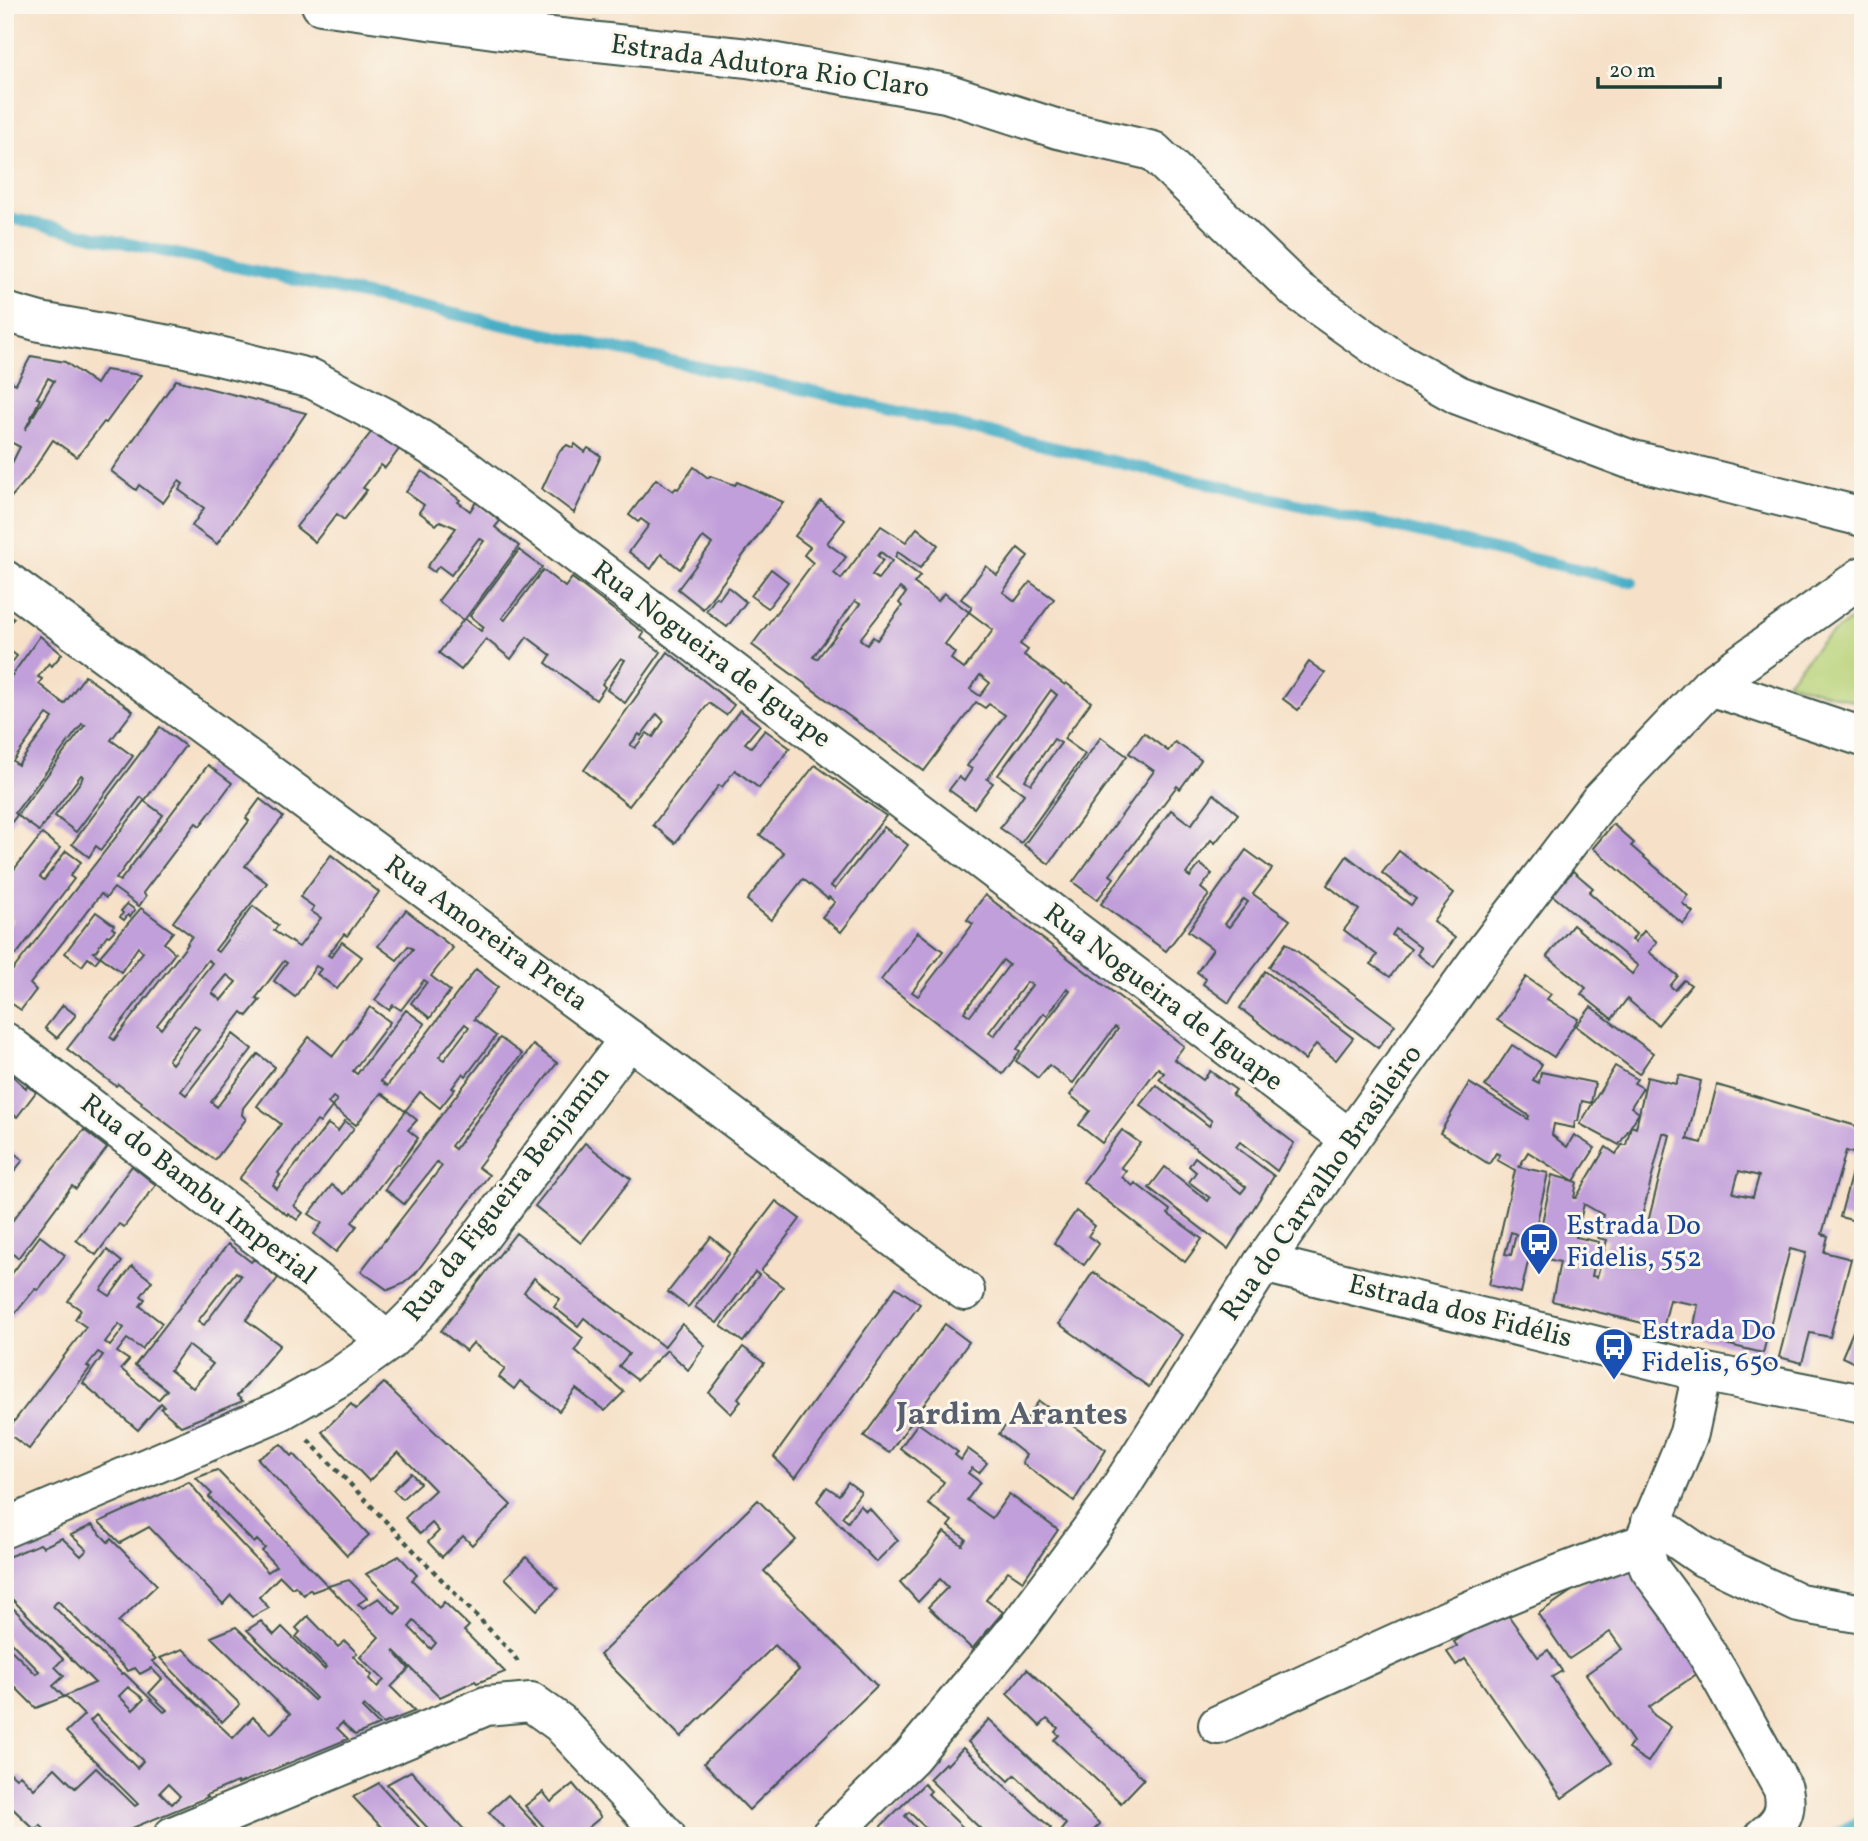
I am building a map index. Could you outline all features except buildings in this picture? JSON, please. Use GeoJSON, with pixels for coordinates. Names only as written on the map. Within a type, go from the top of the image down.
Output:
{"type":"FeatureCollection","features":[{"type":"Feature","properties":{"kind":"street","name":"Estrada Adutora Rio Claro"},"geometry":{"type":"LineString","coordinates":[[321,5],[551,37],[748,58],[946,93],[1058,129],[1153,151],[1298,291],[1392,358],[1458,395],[1629,459],[1863,517]]}},
{"type":"Feature","properties":{"kind":"street","name":"Rua Nogueira de Iguape"},"geometry":{"type":"LineString","coordinates":[[5,312],[40,322],[186,348],[312,379],[390,420],[467,470],[1350,1139]]}},
{"type":"Feature","properties":{"kind":"street","name":"Rua do Carvalho Brasileiro"},"geometry":{"type":"LineString","coordinates":[[830,1836],[911,1757],[1017,1629],[1108,1507],[1263,1263],[1480,958],[1599,803],[1710,687],[1863,576]]}},
{"type":"Feature","properties":{"kind":"street","name":"Rua Amoreira Preta"},"geometry":{"type":"LineString","coordinates":[[5,580],[629,1039],[965,1291]]}},
{"type":"Feature","properties":{"kind":"street"},"geometry":{"type":"LineString","coordinates":[[1710,687],[1863,737]]}},
{"type":"Feature","properties":{"kind":"street","name":"Rua da Figueira Benjamin"},"geometry":{"type":"LineString","coordinates":[[5,1528],[280,1411],[338,1378],[388,1342],[466,1256],[629,1039]]}},
{"type":"Feature","properties":{"kind":"street","name":"Rua do Bambu Imperial"},"geometry":{"type":"LineString","coordinates":[[5,1042],[317,1282],[388,1342]]}},
{"type":"Feature","properties":{"kind":"street","name":"Estrada dos Fidélis"},"geometry":{"type":"LineString","coordinates":[[1263,1263],[1702,1371],[1863,1404]]}},
{"type":"Feature","properties":{"kind":"street"},"geometry":{"type":"LineString","coordinates":[[1702,1371],[1689,1433],[1673,1478],[1647,1532],[1649,1568],[1678,1607],[1718,1672],[1783,1788],[1786,1804],[1784,1818],[1764,1836]]}},
{"type":"Feature","properties":{"kind":"street"},"geometry":{"type":"LineString","coordinates":[[1217,1725],[1647,1532],[1799,1604],[1863,1614]]}},
{"type":"Feature","properties":{"kind":"street"},"geometry":{"type":"LineString","coordinates":[[173,1836],[486,1706],[531,1702],[560,1723],[666,1836]]}},
{"type":"Feature","properties":{"kind":"path"},"geometry":{"type":"LineString","coordinates":[[280,1411],[512,1653],[526,1676],[531,1702]]}},
{"type":"Feature","properties":{"kind":"green space"},"geometry":{"type":"Polygon","coordinates":[[[1863,610],[1863,704],[1787,682],[1820,643],[1863,610]]]}},
{"type":"Feature","properties":{"kind":"waterway"},"geometry":{"type":"LineString","coordinates":[[5,217],[810,391],[1632,582]]}},
{"type":"Feature","properties":{"kind":"waterway"},"geometry":{"type":"LineString","coordinates":[[1833,1836],[1863,1819]]}},
{"type":"Feature","properties":{"kind":"place","name":"Estrada Do Fidelis, 552"},"geometry":{"type":"Point","coordinates":[1539,1276]}},
{"type":"Feature","properties":{"kind":"place","name":"Estrada Do Fidelis, 650"},"geometry":{"type":"Point","coordinates":[1614,1381]}},
{"type":"Feature","properties":{"kind":"district","name":"Jardim Arantes"},"geometry":{"type":"Point","coordinates":[1012,1416]}}]}
